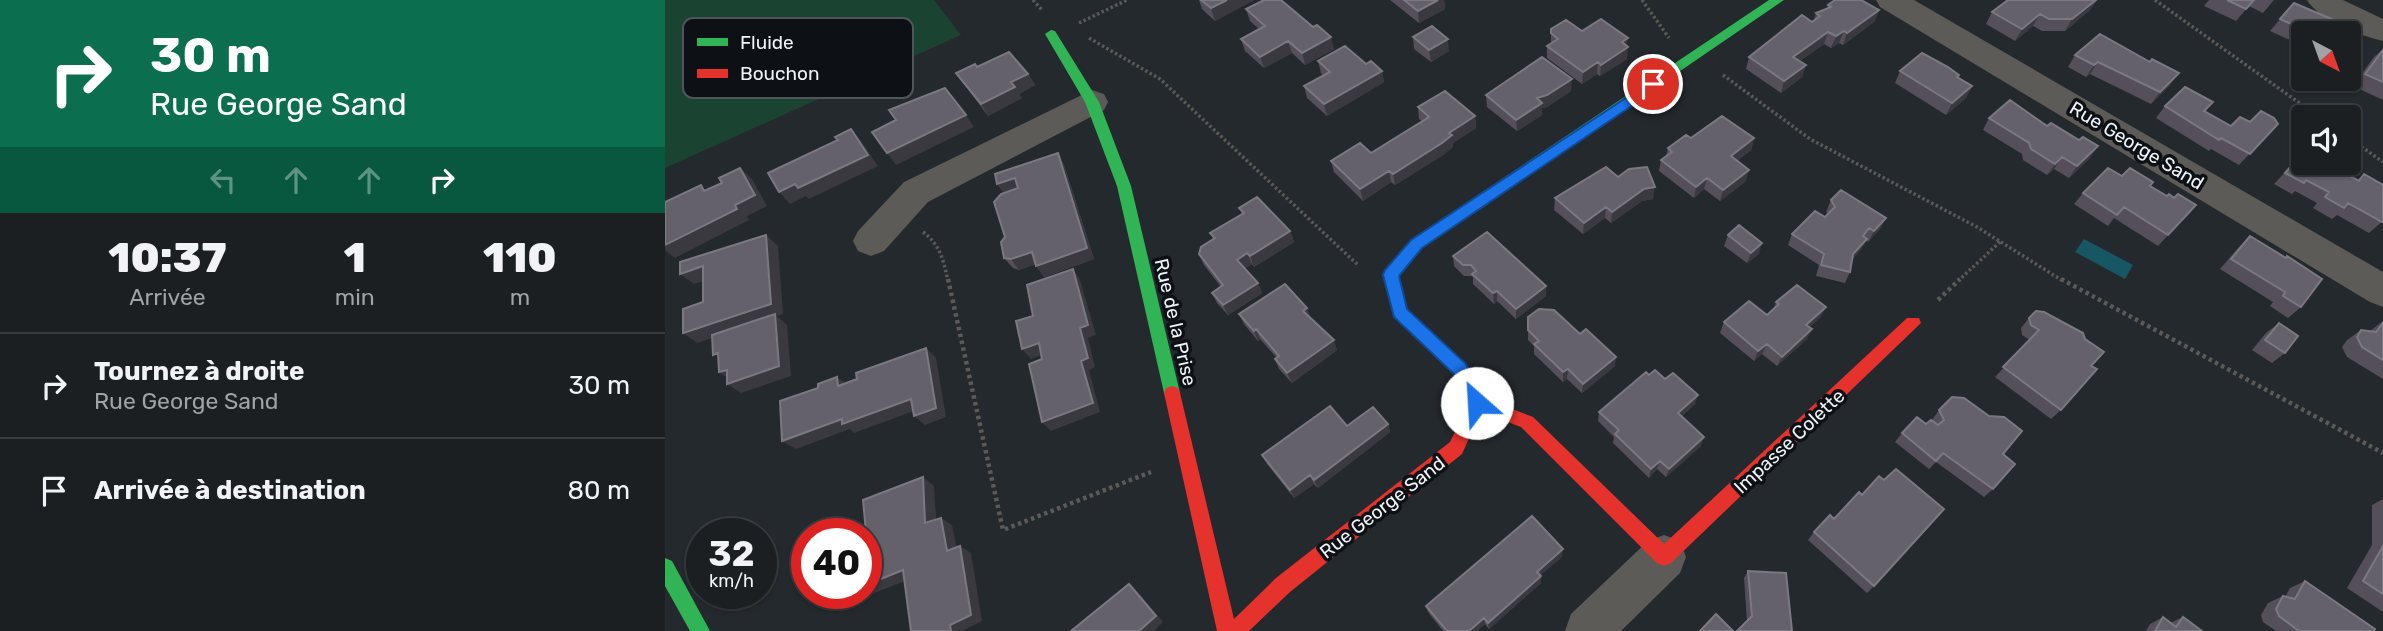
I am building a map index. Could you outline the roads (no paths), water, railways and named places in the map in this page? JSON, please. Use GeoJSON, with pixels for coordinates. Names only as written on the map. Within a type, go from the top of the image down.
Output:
{"type":"FeatureCollection","features":[{"type":"Feature","properties":{"kind":"street"},"geometry":{"type":"LineString","coordinates":[[1664,557],[1527,422],[1477,403],[1460,369],[1400,312],[1391,275],[1416,244],[1778,0]]}},
{"type":"Feature","properties":{"kind":"street","name":"Rue George Sand"},"geometry":{"type":"LineString","coordinates":[[1891,0],[2383,291]]}},
{"type":"Feature","properties":{"kind":"street"},"geometry":{"type":"LineString","coordinates":[[2322,0],[2340,12],[2383,31]]}},
{"type":"Feature","properties":{"kind":"street","name":"Rue de la Prise"},"geometry":{"type":"LineString","coordinates":[[1058,32],[1092,102],[1124,186],[1227,631]]}},
{"type":"Feature","properties":{"kind":"street"},"geometry":{"type":"LineString","coordinates":[[871,241],[916,192],[1092,102]]}},
{"type":"Feature","properties":{"kind":"street","name":"Impasse Colette"},"geometry":{"type":"LineString","coordinates":[[1588,631],[1913,323]]}},
{"type":"Feature","properties":{"kind":"street","name":"Rue George Sand"},"geometry":{"type":"LineString","coordinates":[[1235,631],[1283,585],[1456,448],[1477,403]]}},
{"type":"Feature","properties":{"kind":"street"},"geometry":{"type":"LineString","coordinates":[[665,567],[700,631]]}},
{"type":"Feature","properties":{"kind":"water"},"geometry":{"type":"Polygon","coordinates":[[[2084,239],[2133,265],[2125,279],[2075,252],[2084,239]]]}}]}
